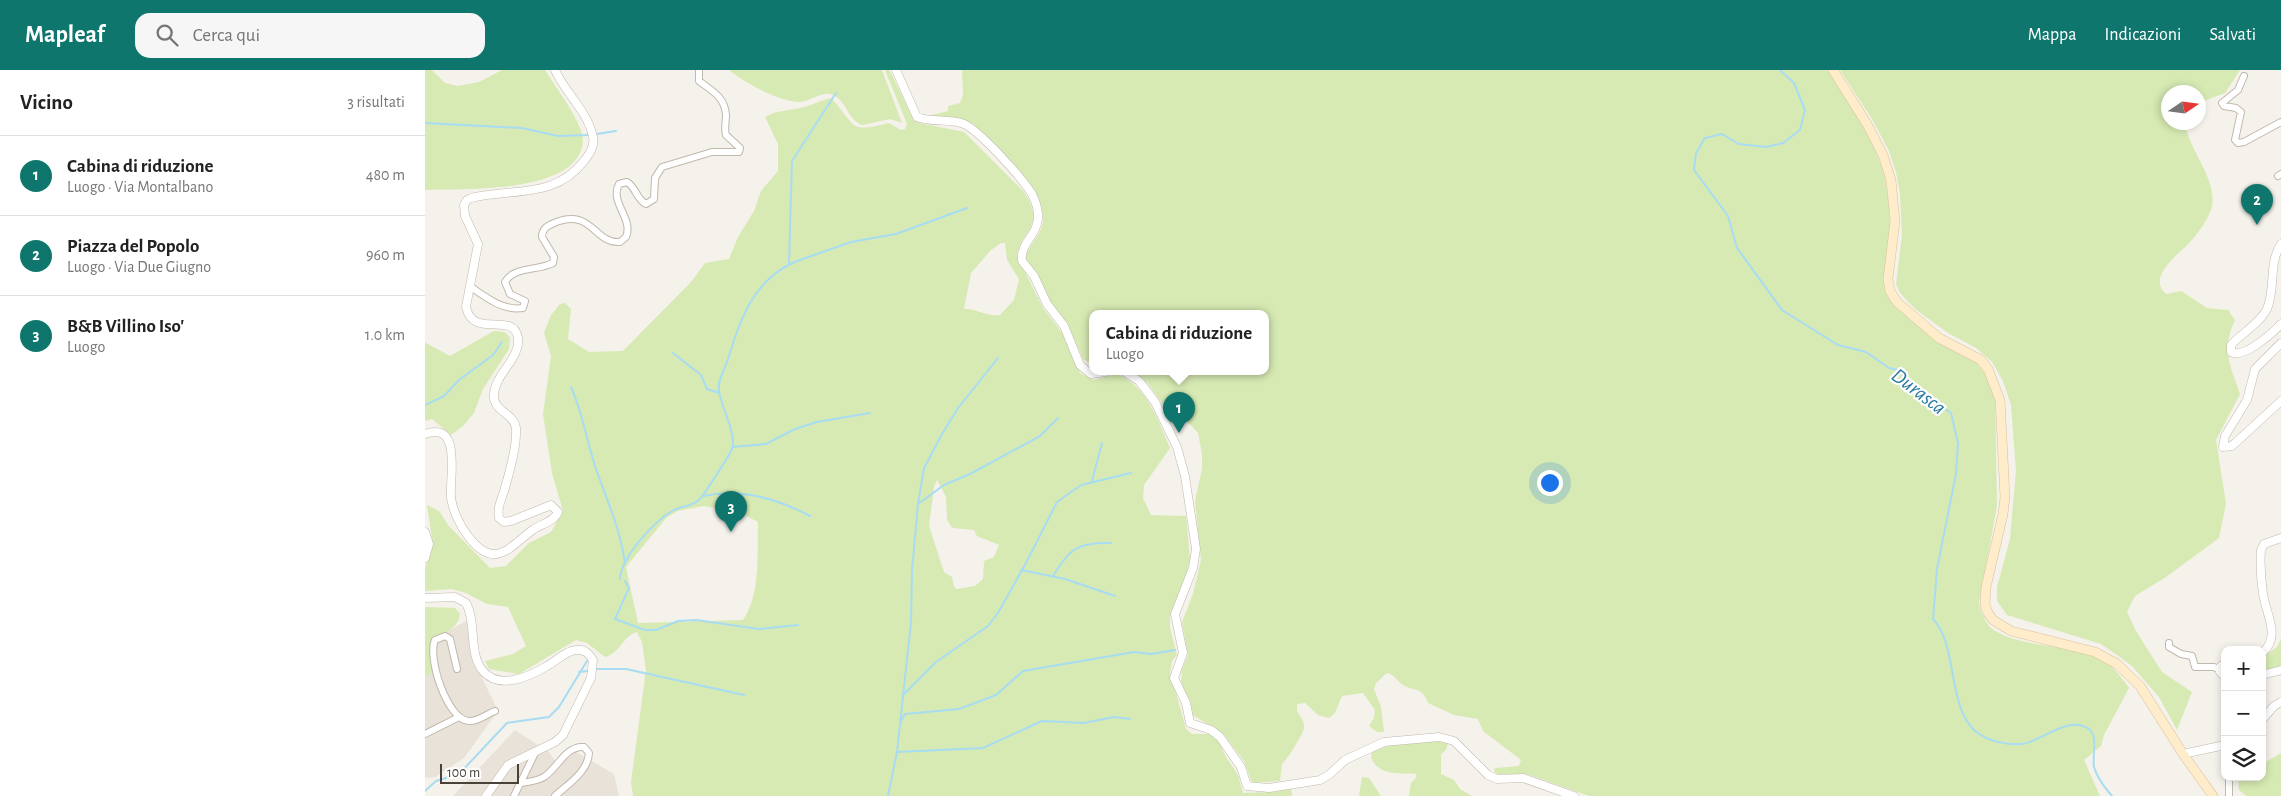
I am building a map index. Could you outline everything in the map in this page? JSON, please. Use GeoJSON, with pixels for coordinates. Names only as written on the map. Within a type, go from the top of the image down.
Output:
{"type":"FeatureCollection","features":[{"type":"Feature","properties":{"kind":"main road"},"geometry":{"type":"LineString","coordinates":[[1833,70],[1867,124],[1883,155],[1889,174],[1895,221],[1888,279],[1890,291],[1897,302],[1939,338],[1981,360],[1988,369],[2001,400],[2005,497],[2003,514],[1986,587],[1985,604],[1988,613],[1993,620],[2011,630],[2095,652],[2117,664],[2140,686],[2183,754],[2213,796]]}},
{"type":"Feature","properties":{"kind":"street"},"geometry":{"type":"LineString","coordinates":[[425,434],[438,432],[445,437],[449,444],[453,462],[450,487],[452,500],[459,522],[467,536],[477,546],[494,554],[507,552],[535,528],[555,518],[558,512],[551,506],[507,522],[499,518],[498,507],[510,466],[516,428],[512,419],[496,405],[493,395],[497,383],[515,353],[518,339],[516,333],[507,325],[479,324],[470,318],[466,307],[478,244],[465,216],[464,205],[467,200],[477,196],[534,191],[558,184],[575,171],[592,150],[594,139],[589,124],[555,70]]}},
{"type":"Feature","properties":{"kind":"street"},"geometry":{"type":"LineString","coordinates":[[471,287],[495,303],[523,308],[525,301],[510,294],[505,282],[516,273],[553,263],[554,256],[542,236],[547,226],[566,219],[580,219],[611,240],[620,242],[627,238],[629,228],[616,193],[619,184],[627,182],[631,184],[641,202],[649,203],[654,199],[655,178],[662,167],[712,152],[739,152],[740,148],[738,145],[726,136],[726,113],[721,100],[716,93],[699,81],[699,70]]}},
{"type":"Feature","properties":{"kind":"street"},"geometry":{"type":"LineString","coordinates":[[896,70],[917,117],[930,121],[959,123],[969,127],[983,139],[1033,194],[1038,222],[1036,230],[1022,250],[1021,261],[1034,276],[1047,304],[1065,326],[1083,368],[1089,372]]}},
{"type":"Feature","properties":{"kind":"street"},"geometry":{"type":"LineString","coordinates":[[2243,76],[2238,90],[2222,103],[2224,106],[2236,108],[2241,112],[2241,118],[2235,135],[2238,143],[2244,142],[2281,122]]}},
{"type":"Feature","properties":{"kind":"street"},"geometry":{"type":"LineString","coordinates":[[2281,244],[2273,262],[2269,304],[2262,316],[2231,345],[2231,352],[2234,354],[2241,352],[2262,341],[2281,324]]}},
{"type":"Feature","properties":{"kind":"street"},"geometry":{"type":"LineString","coordinates":[[2281,343],[2255,368],[2247,400],[2225,436],[2223,447],[2232,446],[2281,402]]}},
{"type":"Feature","properties":{"kind":"street"},"geometry":{"type":"LineString","coordinates":[[1130,375],[1139,381],[1155,402],[1177,447],[1188,491],[1196,549],[1193,568],[1175,614],[1183,653],[1174,674],[1175,681],[1186,703],[1190,723],[1211,730],[1220,737],[1241,767],[1247,786],[1269,788],[1319,780],[1330,774],[1345,760],[1384,742],[1439,737],[1454,741],[1494,778],[1500,780],[1523,778],[1532,780],[1574,796]]}},
{"type":"Feature","properties":{"kind":"street"},"geometry":{"type":"LineString","coordinates":[[425,532],[429,544],[425,558]]}},
{"type":"Feature","properties":{"kind":"street"},"geometry":{"type":"LineString","coordinates":[[2266,650],[2273,645],[2277,630],[2263,596],[2261,550],[2266,542],[2281,538]]}},
{"type":"Feature","properties":{"kind":"street"},"geometry":{"type":"LineString","coordinates":[[425,598],[455,597],[463,600],[468,606],[477,658],[484,672],[499,681],[523,676],[578,649],[588,653],[594,664],[591,678],[563,735],[555,742],[507,765],[486,796]]}},
{"type":"Feature","properties":{"kind":"street"},"geometry":{"type":"LineString","coordinates":[[457,669],[450,639],[445,636],[435,640],[433,648],[441,691],[459,717],[467,721],[480,718],[495,711]]}},
{"type":"Feature","properties":{"kind":"street"},"geometry":{"type":"LineString","coordinates":[[2169,643],[2169,647],[2173,651],[2192,656],[2195,667],[2221,666]]}},
{"type":"Feature","properties":{"kind":"street"},"geometry":{"type":"LineString","coordinates":[[2266,674],[2281,670]]}},
{"type":"Feature","properties":{"kind":"street"},"geometry":{"type":"LineString","coordinates":[[2266,715],[2274,706],[2281,702]]}},
{"type":"Feature","properties":{"kind":"street"},"geometry":{"type":"LineString","coordinates":[[425,734],[459,717]]}},
{"type":"Feature","properties":{"kind":"street"},"geometry":{"type":"LineString","coordinates":[[521,783],[543,778],[568,753],[579,746],[584,747],[589,753],[589,758],[573,782],[555,796]]}},
{"type":"Feature","properties":{"kind":"street"},"geometry":{"type":"LineString","coordinates":[[2183,754],[2221,746]]}},
{"type":"Feature","properties":{"kind":"street"},"geometry":{"type":"LineString","coordinates":[[514,796],[536,750]]}},
{"type":"Feature","properties":{"kind":"street"},"geometry":{"type":"LineString","coordinates":[[2229,781],[2229,796]]}},
{"type":"Feature","properties":{"kind":"shaded area"},"geometry":{"type":"Polygon","coordinates":[[[468,620],[476,665],[498,711],[464,758],[435,777],[425,778],[425,677],[432,672],[431,640],[468,620]]]}},
{"type":"Feature","properties":{"kind":"shaded area"},"geometry":{"type":"Polygon","coordinates":[[[515,730],[549,752],[556,762],[569,748],[614,774],[619,796],[453,796],[515,730]]]}},
{"type":"Feature","properties":{"kind":"green space"},"geometry":{"type":"Polygon","coordinates":[[[425,70],[432,70],[445,83],[458,86],[479,82],[502,70],[545,70],[573,114],[582,133],[583,140],[577,158],[563,171],[542,179],[517,185],[491,188],[425,190],[425,70]]]}},
{"type":"Feature","properties":{"kind":"green space"},"geometry":{"type":"Polygon","coordinates":[[[729,70],[882,70],[902,123],[890,119],[862,125],[853,119],[841,101],[833,95],[825,94],[799,102],[791,101],[762,90],[729,70]]]}},
{"type":"Feature","properties":{"kind":"green space"},"geometry":{"type":"Polygon","coordinates":[[[885,70],[889,70],[891,73],[914,120],[919,123],[964,132],[1024,192],[1033,212],[1033,220],[1017,256],[1043,308],[1063,334],[1080,373],[1093,380],[1119,375],[1136,387],[1150,405],[1170,448],[1144,485],[1143,498],[1151,515],[1186,516],[1190,559],[1184,584],[1170,616],[1170,628],[1177,655],[1172,661],[1170,672],[1186,729],[1192,734],[1211,734],[1218,740],[1238,775],[1243,793],[1275,792],[1291,787],[1292,796],[633,796],[631,782],[646,670],[642,642],[637,632],[628,637],[614,652],[605,657],[587,643],[576,640],[519,674],[489,669],[485,661],[513,654],[526,646],[508,607],[487,604],[466,593],[452,589],[425,591],[425,568],[433,544],[427,505],[439,511],[448,525],[490,568],[506,566],[529,543],[551,532],[563,511],[552,473],[543,414],[551,356],[544,333],[551,315],[560,304],[565,303],[571,309],[568,339],[589,352],[623,351],[691,282],[705,263],[729,259],[738,237],[754,211],[761,191],[778,171],[778,144],[765,117],[831,98],[854,125],[865,128],[889,123],[901,130],[905,129],[907,124],[885,70]],[[1001,243],[991,250],[971,273],[964,309],[990,315],[1000,315],[1014,300],[1019,279],[1007,260],[1005,243],[1001,243]],[[937,480],[934,487],[929,526],[944,572],[952,577],[954,587],[957,589],[975,586],[983,579],[984,561],[994,557],[999,545],[977,536],[974,530],[953,528],[950,525],[947,519],[946,497],[937,480]],[[703,506],[678,511],[667,517],[626,567],[638,623],[743,620],[749,610],[757,573],[758,522],[737,511],[703,506]]]}},
{"type":"Feature","properties":{"kind":"green space"},"geometry":{"type":"Polygon","coordinates":[[[962,70],[1828,70],[1853,108],[1869,138],[1885,178],[1889,206],[1890,235],[1884,279],[1888,295],[1894,304],[1974,360],[1986,375],[1995,392],[1997,506],[1979,603],[1985,620],[1993,630],[2007,637],[2030,643],[2077,650],[2095,656],[2111,667],[2129,688],[2104,735],[2101,746],[2084,760],[2100,796],[1589,796],[1527,774],[1497,774],[1494,771],[1495,768],[1519,766],[1521,760],[1483,731],[1478,719],[1454,715],[1428,703],[1423,694],[1403,685],[1394,676],[1387,673],[1376,683],[1374,689],[1381,707],[1384,732],[1377,732],[1369,726],[1374,718],[1375,710],[1363,693],[1342,696],[1335,713],[1329,718],[1318,715],[1305,703],[1297,704],[1297,712],[1303,721],[1304,728],[1293,750],[1282,764],[1280,781],[1252,783],[1244,761],[1224,735],[1193,715],[1190,700],[1181,686],[1182,670],[1188,655],[1182,622],[1193,594],[1201,560],[1195,501],[1202,469],[1202,454],[1198,433],[1182,416],[1171,423],[1163,405],[1147,382],[1139,381],[1134,375],[1269,375],[1269,310],[1089,310],[1089,363],[1083,359],[1069,327],[1050,303],[1037,273],[1025,260],[1042,226],[1043,213],[1030,185],[1019,171],[973,124],[962,120],[928,116],[948,111],[948,106],[960,103],[963,95],[962,70]]]}},
{"type":"Feature","properties":{"kind":"green space"},"geometry":{"type":"Polygon","coordinates":[[[1840,70],[2240,70],[2225,93],[2206,100],[2206,85],[2161,85],[2161,130],[2186,130],[2210,185],[2212,206],[2200,230],[2166,266],[2160,280],[2161,287],[2166,294],[2181,291],[2207,308],[2228,310],[2235,320],[2228,340],[2230,365],[2240,394],[2216,440],[2226,504],[2219,538],[2166,577],[2135,596],[2127,612],[2136,631],[2162,672],[2192,692],[2177,730],[2159,697],[2131,665],[2101,644],[2007,615],[1997,601],[1997,587],[2010,539],[2016,471],[2011,405],[2003,381],[1992,362],[1976,348],[1948,333],[1915,309],[1900,293],[1896,284],[1902,235],[1900,194],[1896,172],[1889,151],[1872,119],[1840,70]]]}},
{"type":"Feature","properties":{"kind":"green space"},"geometry":{"type":"Polygon","coordinates":[[[494,331],[505,332],[510,338],[509,349],[483,389],[474,413],[463,426],[451,435],[432,419],[425,421],[425,341],[450,356],[494,331]]]}},
{"type":"Feature","properties":{"kind":"green space"},"geometry":{"type":"Polygon","coordinates":[[[425,607],[455,608],[460,614],[453,627],[431,640],[432,672],[425,677],[425,607]]]}},
{"type":"Feature","properties":{"kind":"green space"},"geometry":{"type":"Polygon","coordinates":[[[2281,638],[2281,667],[2266,670],[2266,655],[2278,646],[2281,638]]]}},
{"type":"Feature","properties":{"kind":"green space"},"geometry":{"type":"Polygon","coordinates":[[[1438,739],[1448,743],[1446,750],[1441,754],[1441,774],[1454,780],[1460,789],[1472,796],[1409,796],[1411,783],[1416,778],[1416,774],[1384,770],[1374,763],[1371,757],[1372,751],[1392,745],[1438,739]]]}},
{"type":"Feature","properties":{"kind":"green space"},"geometry":{"type":"Polygon","coordinates":[[[2281,753],[2281,796],[2246,796],[2239,790],[2238,781],[2266,781],[2266,762],[2281,753]]]}},
{"type":"Feature","properties":{"kind":"green space"},"geometry":{"type":"Polygon","coordinates":[[[1362,777],[1369,778],[1381,796],[1359,796],[1362,777]]]}},
{"type":"Feature","properties":{"kind":"waterway","name":"Durasca"},"geometry":{"type":"LineString","coordinates":[[1780,70],[1794,83],[1805,110],[1800,130],[1783,143],[1766,147],[1739,144],[1722,134],[1705,138],[1696,153],[1694,170],[1728,216],[1737,248],[1782,310],[1838,345],[1866,352],[1889,368],[1898,370],[1914,387],[1951,413],[1958,443],[1956,474],[1937,569],[1933,619],[1941,630],[1946,644],[1960,707],[1966,720],[1975,731],[1985,737],[2003,743],[2022,744],[2030,742],[2065,726],[2082,726],[2090,730],[2094,738],[2095,771],[2112,796]]}},
{"type":"Feature","properties":{"kind":"waterway"},"geometry":{"type":"LineString","coordinates":[[789,265],[792,161],[836,93]]}},
{"type":"Feature","properties":{"kind":"waterway"},"geometry":{"type":"LineString","coordinates":[[425,123],[522,128],[558,136],[588,135]]}},
{"type":"Feature","properties":{"kind":"waterway"},"geometry":{"type":"LineString","coordinates":[[597,134],[616,131]]}},
{"type":"Feature","properties":{"kind":"waterway"},"geometry":{"type":"LineString","coordinates":[[620,579],[626,561],[640,541],[656,523],[672,511],[699,500],[732,449],[731,428],[720,397],[719,384],[743,316],[750,302],[769,278],[797,261],[851,242],[896,234],[967,208]]}},
{"type":"Feature","properties":{"kind":"waterway"},"geometry":{"type":"LineString","coordinates":[[425,405],[444,396],[459,380],[493,355],[502,342]]}},
{"type":"Feature","properties":{"kind":"waterway"},"geometry":{"type":"LineString","coordinates":[[673,353],[701,375],[707,389],[719,393]]}},
{"type":"Feature","properties":{"kind":"waterway"},"geometry":{"type":"LineString","coordinates":[[888,796],[897,752],[911,622],[912,570],[918,504],[924,468],[958,408],[998,358]]}},
{"type":"Feature","properties":{"kind":"waterway"},"geometry":{"type":"LineString","coordinates":[[571,387],[579,408],[597,472],[610,506],[625,564]]}},
{"type":"Feature","properties":{"kind":"waterway"},"geometry":{"type":"LineString","coordinates":[[732,447],[766,444],[795,429],[817,422],[870,413]]}},
{"type":"Feature","properties":{"kind":"waterway"},"geometry":{"type":"LineString","coordinates":[[918,504],[944,485],[970,474],[1040,436],[1058,418]]}},
{"type":"Feature","properties":{"kind":"waterway"},"geometry":{"type":"LineString","coordinates":[[1092,481],[1102,443]]}},
{"type":"Feature","properties":{"kind":"waterway"},"geometry":{"type":"LineString","coordinates":[[902,696],[936,662],[988,626],[998,613],[1026,563],[1057,502],[1081,485],[1131,473]]}},
{"type":"Feature","properties":{"kind":"waterway"},"geometry":{"type":"LineString","coordinates":[[703,496],[731,493],[758,496],[784,504],[810,516]]}},
{"type":"Feature","properties":{"kind":"waterway"},"geometry":{"type":"LineString","coordinates":[[1053,576],[1070,553],[1076,549],[1090,544],[1111,543]]}},
{"type":"Feature","properties":{"kind":"waterway"},"geometry":{"type":"LineString","coordinates":[[1021,570],[1065,579],[1115,596]]}},
{"type":"Feature","properties":{"kind":"waterway"},"geometry":{"type":"LineString","coordinates":[[625,581],[629,588],[615,619],[645,630],[656,630],[678,621],[696,620],[759,629],[798,625]]}},
{"type":"Feature","properties":{"kind":"waterway"},"geometry":{"type":"LineString","coordinates":[[900,723],[905,714],[959,709],[996,695],[1023,671],[1134,652],[1151,654],[1175,650]]}},
{"type":"Feature","properties":{"kind":"waterway"},"geometry":{"type":"LineString","coordinates":[[425,791],[436,781],[459,774],[507,723],[549,717],[559,707],[587,661]]}},
{"type":"Feature","properties":{"kind":"waterway"},"geometry":{"type":"LineString","coordinates":[[597,669],[626,669],[744,695]]}},
{"type":"Feature","properties":{"kind":"waterway"},"geometry":{"type":"LineString","coordinates":[[579,672],[588,671]]}},
{"type":"Feature","properties":{"kind":"waterway"},"geometry":{"type":"LineString","coordinates":[[897,752],[983,748],[1042,721],[1084,723],[1114,717],[1130,719]]}},
{"type":"Feature","properties":{"kind":"place","name":"Piazza del Popolo"},"geometry":{"type":"Point","coordinates":[2257,225]}},
{"type":"Feature","properties":{"kind":"place","name":"Cabina di riduzione"},"geometry":{"type":"Point","coordinates":[1179,433]}},
{"type":"Feature","properties":{"kind":"place","name":"B&B Villino Iso'"},"geometry":{"type":"Point","coordinates":[731,532]}}]}
